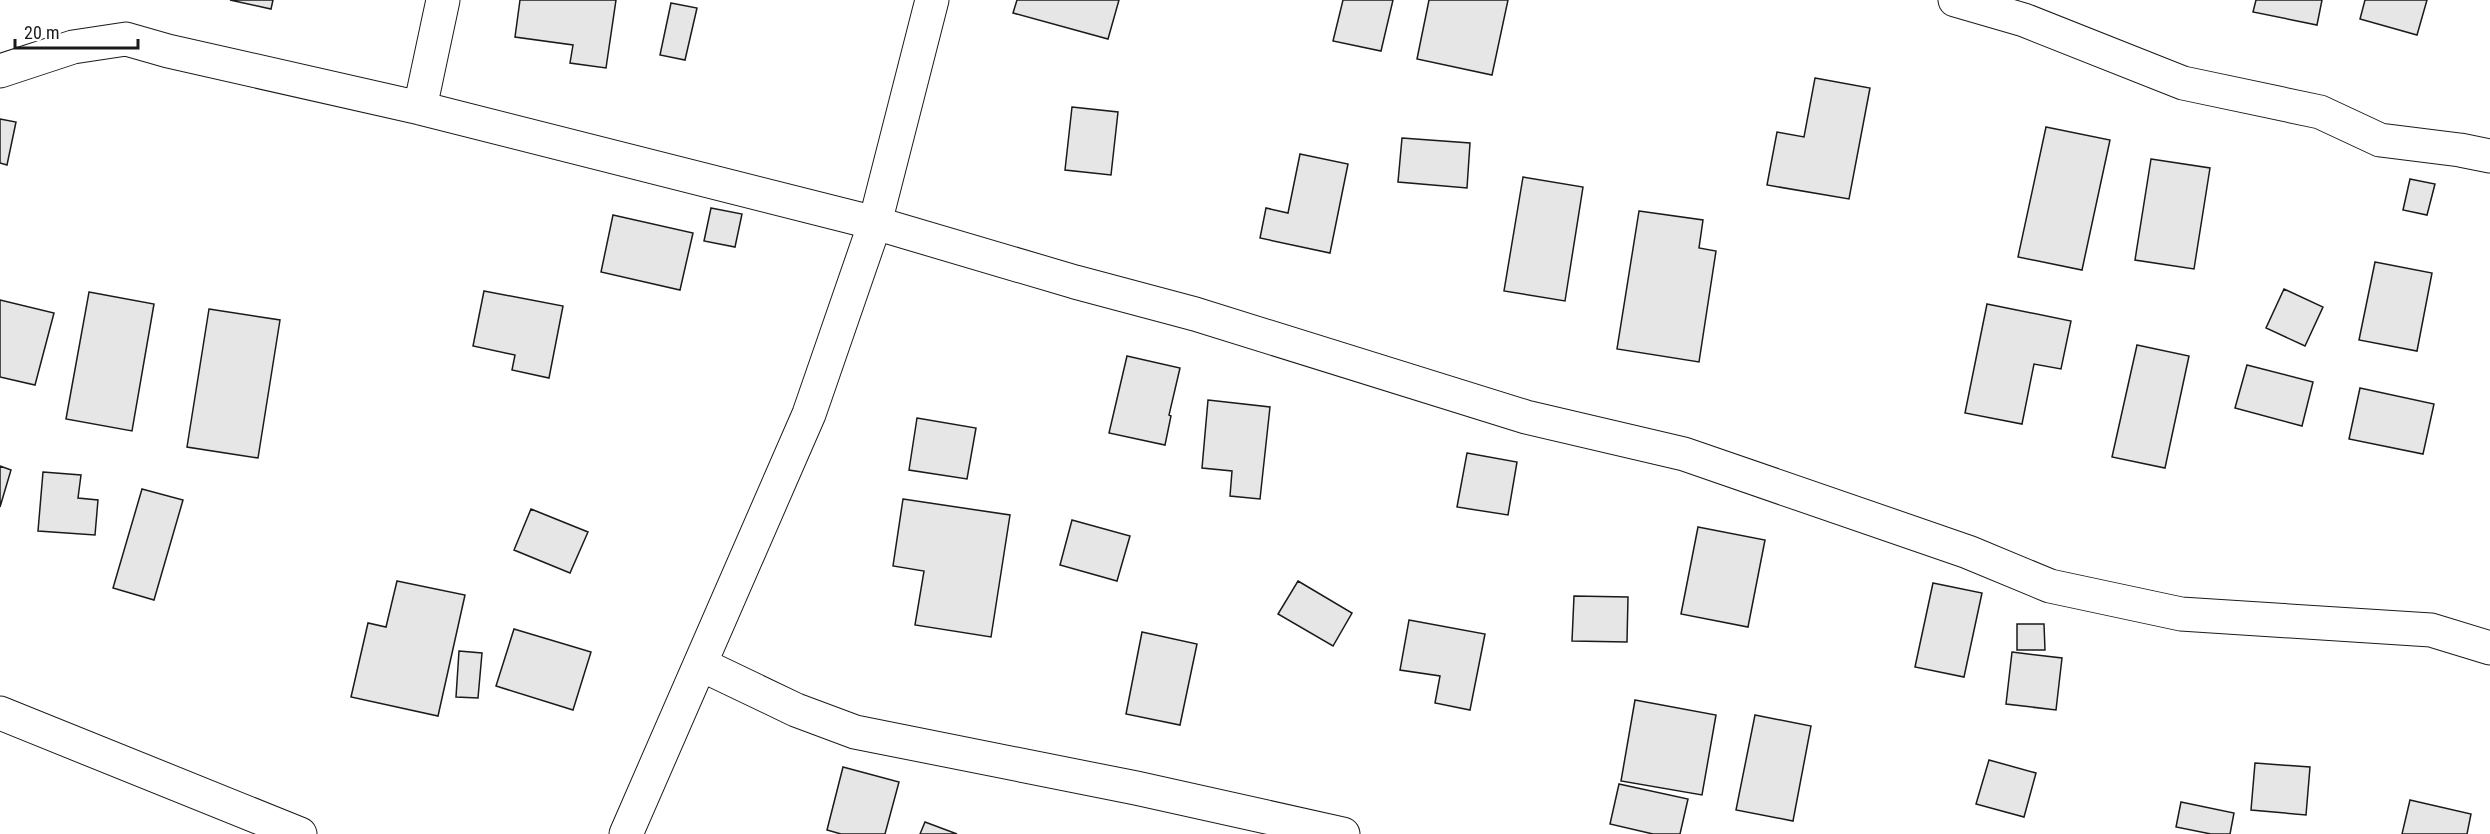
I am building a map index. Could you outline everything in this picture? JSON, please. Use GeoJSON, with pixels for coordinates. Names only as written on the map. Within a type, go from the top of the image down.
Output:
{"type":"FeatureCollection","features":[{"type":"Feature","properties":{"kind":"street"},"geometry":{"type":"LineString","coordinates":[[420,108],[443,0]]}},
{"type":"Feature","properties":{"kind":"street"},"geometry":{"type":"LineString","coordinates":[[626,834],[809,414],[875,223],[932,0]]}},
{"type":"Feature","properties":{"kind":"street"},"geometry":{"type":"LineString","coordinates":[[1955,0],[2024,20],[2183,83],[2320,112],[2380,140],[2490,156]]}},
{"type":"Feature","properties":{"kind":"street"},"geometry":{"type":"LineString","coordinates":[[0,71],[73,47],[126,39],[168,51],[420,108],[875,223],[1075,282],[1195,314],[1526,417],[1684,454],[1968,552],[2050,586],[2181,614],[2431,630],[2490,648]]}},
{"type":"Feature","properties":{"kind":"street"},"geometry":{"type":"LineString","coordinates":[[700,664],[796,710],[855,732],[1136,788],[1343,834]]}},
{"type":"Feature","properties":{"kind":"street"},"geometry":{"type":"LineString","coordinates":[[0,713],[300,834]]}},
{"type":"Feature","properties":{"kind":"building"},"geometry":{"type":"Polygon","coordinates":[[[230,0],[273,0],[271,9],[230,0]]]}},
{"type":"Feature","properties":{"kind":"building"},"geometry":{"type":"Polygon","coordinates":[[[520,0],[616,0],[606,68],[570,63],[573,45],[515,37],[520,0]]]}},
{"type":"Feature","properties":{"kind":"building"},"geometry":{"type":"Polygon","coordinates":[[[1017,0],[1119,0],[1108,39],[1013,13],[1017,0]]]}},
{"type":"Feature","properties":{"kind":"building"},"geometry":{"type":"Polygon","coordinates":[[[1343,0],[1393,0],[1381,51],[1333,41],[1343,0]]]}},
{"type":"Feature","properties":{"kind":"building"},"geometry":{"type":"Polygon","coordinates":[[[1429,0],[1508,0],[1492,75],[1417,59],[1429,0]]]}},
{"type":"Feature","properties":{"kind":"building"},"geometry":{"type":"Polygon","coordinates":[[[2256,0],[2322,0],[2317,25],[2253,12],[2256,0]]]}},
{"type":"Feature","properties":{"kind":"building"},"geometry":{"type":"Polygon","coordinates":[[[2365,0],[2427,0],[2417,35],[2360,19],[2365,0]]]}},
{"type":"Feature","properties":{"kind":"building"},"geometry":{"type":"Polygon","coordinates":[[[671,3],[697,8],[685,60],[660,55],[671,3]]]}},
{"type":"Feature","properties":{"kind":"building"},"geometry":{"type":"Polygon","coordinates":[[[1815,78],[1870,88],[1849,199],[1767,185],[1777,132],[1804,137],[1815,78]]]}},
{"type":"Feature","properties":{"kind":"building"},"geometry":{"type":"Polygon","coordinates":[[[1072,107],[1118,112],[1111,175],[1065,170],[1072,107]]]}},
{"type":"Feature","properties":{"kind":"building"},"geometry":{"type":"Polygon","coordinates":[[[0,119],[16,122],[7,165],[0,163],[0,119]]]}},
{"type":"Feature","properties":{"kind":"building"},"geometry":{"type":"Polygon","coordinates":[[[2046,127],[2110,140],[2082,270],[2018,257],[2046,127]]]}},
{"type":"Feature","properties":{"kind":"building"},"geometry":{"type":"Polygon","coordinates":[[[1402,138],[1470,143],[1467,188],[1398,182],[1402,138]]]}},
{"type":"Feature","properties":{"kind":"building"},"geometry":{"type":"Polygon","coordinates":[[[1300,154],[1348,164],[1330,253],[1260,238],[1266,208],[1288,213],[1300,154]]]}},
{"type":"Feature","properties":{"kind":"building"},"geometry":{"type":"Polygon","coordinates":[[[2151,159],[2210,168],[2194,269],[2135,260],[2151,159]]]}},
{"type":"Feature","properties":{"kind":"building"},"geometry":{"type":"Polygon","coordinates":[[[1523,177],[1583,187],[1565,301],[1504,291],[1523,177]]]}},
{"type":"Feature","properties":{"kind":"building"},"geometry":{"type":"Polygon","coordinates":[[[2410,179],[2435,184],[2427,215],[2403,210],[2410,179]]]}},
{"type":"Feature","properties":{"kind":"building"},"geometry":{"type":"Polygon","coordinates":[[[711,208],[742,214],[735,247],[704,241],[711,208]]]}},
{"type":"Feature","properties":{"kind":"building"},"geometry":{"type":"Polygon","coordinates":[[[1639,211],[1703,220],[1699,248],[1716,251],[1699,362],[1617,349],[1639,211]]]}},
{"type":"Feature","properties":{"kind":"building"},"geometry":{"type":"Polygon","coordinates":[[[613,215],[693,233],[680,290],[601,272],[613,215]]]}},
{"type":"Feature","properties":{"kind":"building"},"geometry":{"type":"Polygon","coordinates":[[[2375,262],[2432,273],[2417,351],[2359,340],[2375,262]]]}},
{"type":"Feature","properties":{"kind":"building"},"geometry":{"type":"Polygon","coordinates":[[[2284,289],[2323,307],[2305,346],[2266,328],[2284,289]]]}},
{"type":"Feature","properties":{"kind":"building"},"geometry":{"type":"Polygon","coordinates":[[[484,291],[563,306],[549,378],[512,370],[515,355],[473,346],[484,291]]]}},
{"type":"Feature","properties":{"kind":"building"},"geometry":{"type":"Polygon","coordinates":[[[89,292],[154,304],[132,431],[66,419],[89,292]]]}},
{"type":"Feature","properties":{"kind":"building"},"geometry":{"type":"Polygon","coordinates":[[[0,300],[54,313],[35,385],[0,377],[0,300]]]}},
{"type":"Feature","properties":{"kind":"building"},"geometry":{"type":"Polygon","coordinates":[[[1987,304],[2071,321],[2061,369],[2034,364],[2022,424],[1965,413],[1987,304]]]}},
{"type":"Feature","properties":{"kind":"building"},"geometry":{"type":"Polygon","coordinates":[[[209,309],[280,320],[258,458],[187,447],[209,309]]]}},
{"type":"Feature","properties":{"kind":"building"},"geometry":{"type":"Polygon","coordinates":[[[2137,345],[2189,356],[2165,468],[2112,457],[2137,345]]]}},
{"type":"Feature","properties":{"kind":"building"},"geometry":{"type":"Polygon","coordinates":[[[1127,356],[1180,368],[1169,415],[1171,416],[1165,445],[1109,433],[1127,356]]]}},
{"type":"Feature","properties":{"kind":"building"},"geometry":{"type":"Polygon","coordinates":[[[2247,365],[2313,382],[2302,426],[2235,408],[2247,365]]]}},
{"type":"Feature","properties":{"kind":"building"},"geometry":{"type":"Polygon","coordinates":[[[2360,388],[2434,404],[2423,454],[2349,439],[2360,388]]]}},
{"type":"Feature","properties":{"kind":"building"},"geometry":{"type":"Polygon","coordinates":[[[1208,400],[1270,407],[1260,499],[1230,496],[1232,471],[1202,468],[1208,400]]]}},
{"type":"Feature","properties":{"kind":"building"},"geometry":{"type":"Polygon","coordinates":[[[917,418],[976,428],[967,479],[909,470],[917,418]]]}},
{"type":"Feature","properties":{"kind":"building"},"geometry":{"type":"Polygon","coordinates":[[[1467,453],[1517,462],[1508,515],[1457,507],[1467,453]]]}},
{"type":"Feature","properties":{"kind":"building"},"geometry":{"type":"Polygon","coordinates":[[[0,466],[11,470],[0,507],[0,466]]]}},
{"type":"Feature","properties":{"kind":"building"},"geometry":{"type":"Polygon","coordinates":[[[43,472],[81,475],[78,498],[98,500],[95,535],[38,531],[43,472]]]}},
{"type":"Feature","properties":{"kind":"building"},"geometry":{"type":"Polygon","coordinates":[[[142,489],[183,500],[154,600],[113,588],[142,489]]]}},
{"type":"Feature","properties":{"kind":"building"},"geometry":{"type":"Polygon","coordinates":[[[903,499],[1010,515],[991,637],[915,625],[924,571],[893,566],[903,499]]]}},
{"type":"Feature","properties":{"kind":"building"},"geometry":{"type":"Polygon","coordinates":[[[531,509],[588,532],[570,573],[514,550],[531,509]]]}},
{"type":"Feature","properties":{"kind":"building"},"geometry":{"type":"Polygon","coordinates":[[[1072,520],[1130,536],[1117,581],[1060,565],[1072,520]]]}},
{"type":"Feature","properties":{"kind":"building"},"geometry":{"type":"Polygon","coordinates":[[[1698,527],[1765,540],[1748,627],[1681,614],[1698,527]]]}},
{"type":"Feature","properties":{"kind":"building"},"geometry":{"type":"Polygon","coordinates":[[[397,581],[465,595],[438,716],[351,697],[368,623],[386,627],[397,581]]]}},
{"type":"Feature","properties":{"kind":"building"},"geometry":{"type":"Polygon","coordinates":[[[1298,581],[1352,613],[1333,646],[1278,614],[1298,581]]]}},
{"type":"Feature","properties":{"kind":"building"},"geometry":{"type":"Polygon","coordinates":[[[1933,583],[1982,593],[1964,677],[1915,667],[1933,583]]]}},
{"type":"Feature","properties":{"kind":"building"},"geometry":{"type":"Polygon","coordinates":[[[1574,596],[1628,597],[1627,642],[1572,641],[1574,596]]]}},
{"type":"Feature","properties":{"kind":"building"},"geometry":{"type":"Polygon","coordinates":[[[1409,620],[1485,634],[1470,710],[1435,703],[1440,676],[1400,670],[1409,620]]]}},
{"type":"Feature","properties":{"kind":"building"},"geometry":{"type":"Polygon","coordinates":[[[2017,624],[2044,624],[2045,650],[2017,650],[2017,624]]]}},
{"type":"Feature","properties":{"kind":"building"},"geometry":{"type":"Polygon","coordinates":[[[514,629],[591,652],[573,710],[496,686],[514,629]]]}},
{"type":"Feature","properties":{"kind":"building"},"geometry":{"type":"Polygon","coordinates":[[[1142,632],[1197,644],[1180,725],[1126,714],[1142,632]]]}},
{"type":"Feature","properties":{"kind":"building"},"geometry":{"type":"Polygon","coordinates":[[[459,651],[482,653],[478,698],[456,697],[459,651]]]}},
{"type":"Feature","properties":{"kind":"building"},"geometry":{"type":"Polygon","coordinates":[[[2012,652],[2062,658],[2056,710],[2006,704],[2012,652]]]}},
{"type":"Feature","properties":{"kind":"building"},"geometry":{"type":"Polygon","coordinates":[[[1635,700],[1716,715],[1702,795],[1621,781],[1635,700]]]}},
{"type":"Feature","properties":{"kind":"building"},"geometry":{"type":"Polygon","coordinates":[[[1755,715],[1811,726],[1793,821],[1736,810],[1755,715]]]}},
{"type":"Feature","properties":{"kind":"building"},"geometry":{"type":"Polygon","coordinates":[[[1989,760],[2036,773],[2024,817],[1976,804],[1989,760]]]}},
{"type":"Feature","properties":{"kind":"building"},"geometry":{"type":"Polygon","coordinates":[[[2255,763],[2310,767],[2306,815],[2251,810],[2255,763]]]}},
{"type":"Feature","properties":{"kind":"building"},"geometry":{"type":"Polygon","coordinates":[[[843,767],[899,782],[885,834],[841,834],[827,830],[843,767]]]}},
{"type":"Feature","properties":{"kind":"building"},"geometry":{"type":"Polygon","coordinates":[[[1619,784],[1688,799],[1680,834],[1653,834],[1610,824],[1619,784]]]}},
{"type":"Feature","properties":{"kind":"building"},"geometry":{"type":"Polygon","coordinates":[[[2410,800],[2471,814],[2467,834],[2402,834],[2410,800]]]}},
{"type":"Feature","properties":{"kind":"building"},"geometry":{"type":"Polygon","coordinates":[[[2181,802],[2234,813],[2230,834],[2211,834],[2176,827],[2181,802]]]}},
{"type":"Feature","properties":{"kind":"building"},"geometry":{"type":"Polygon","coordinates":[[[925,822],[957,834],[920,834],[925,822]]]}}]}
